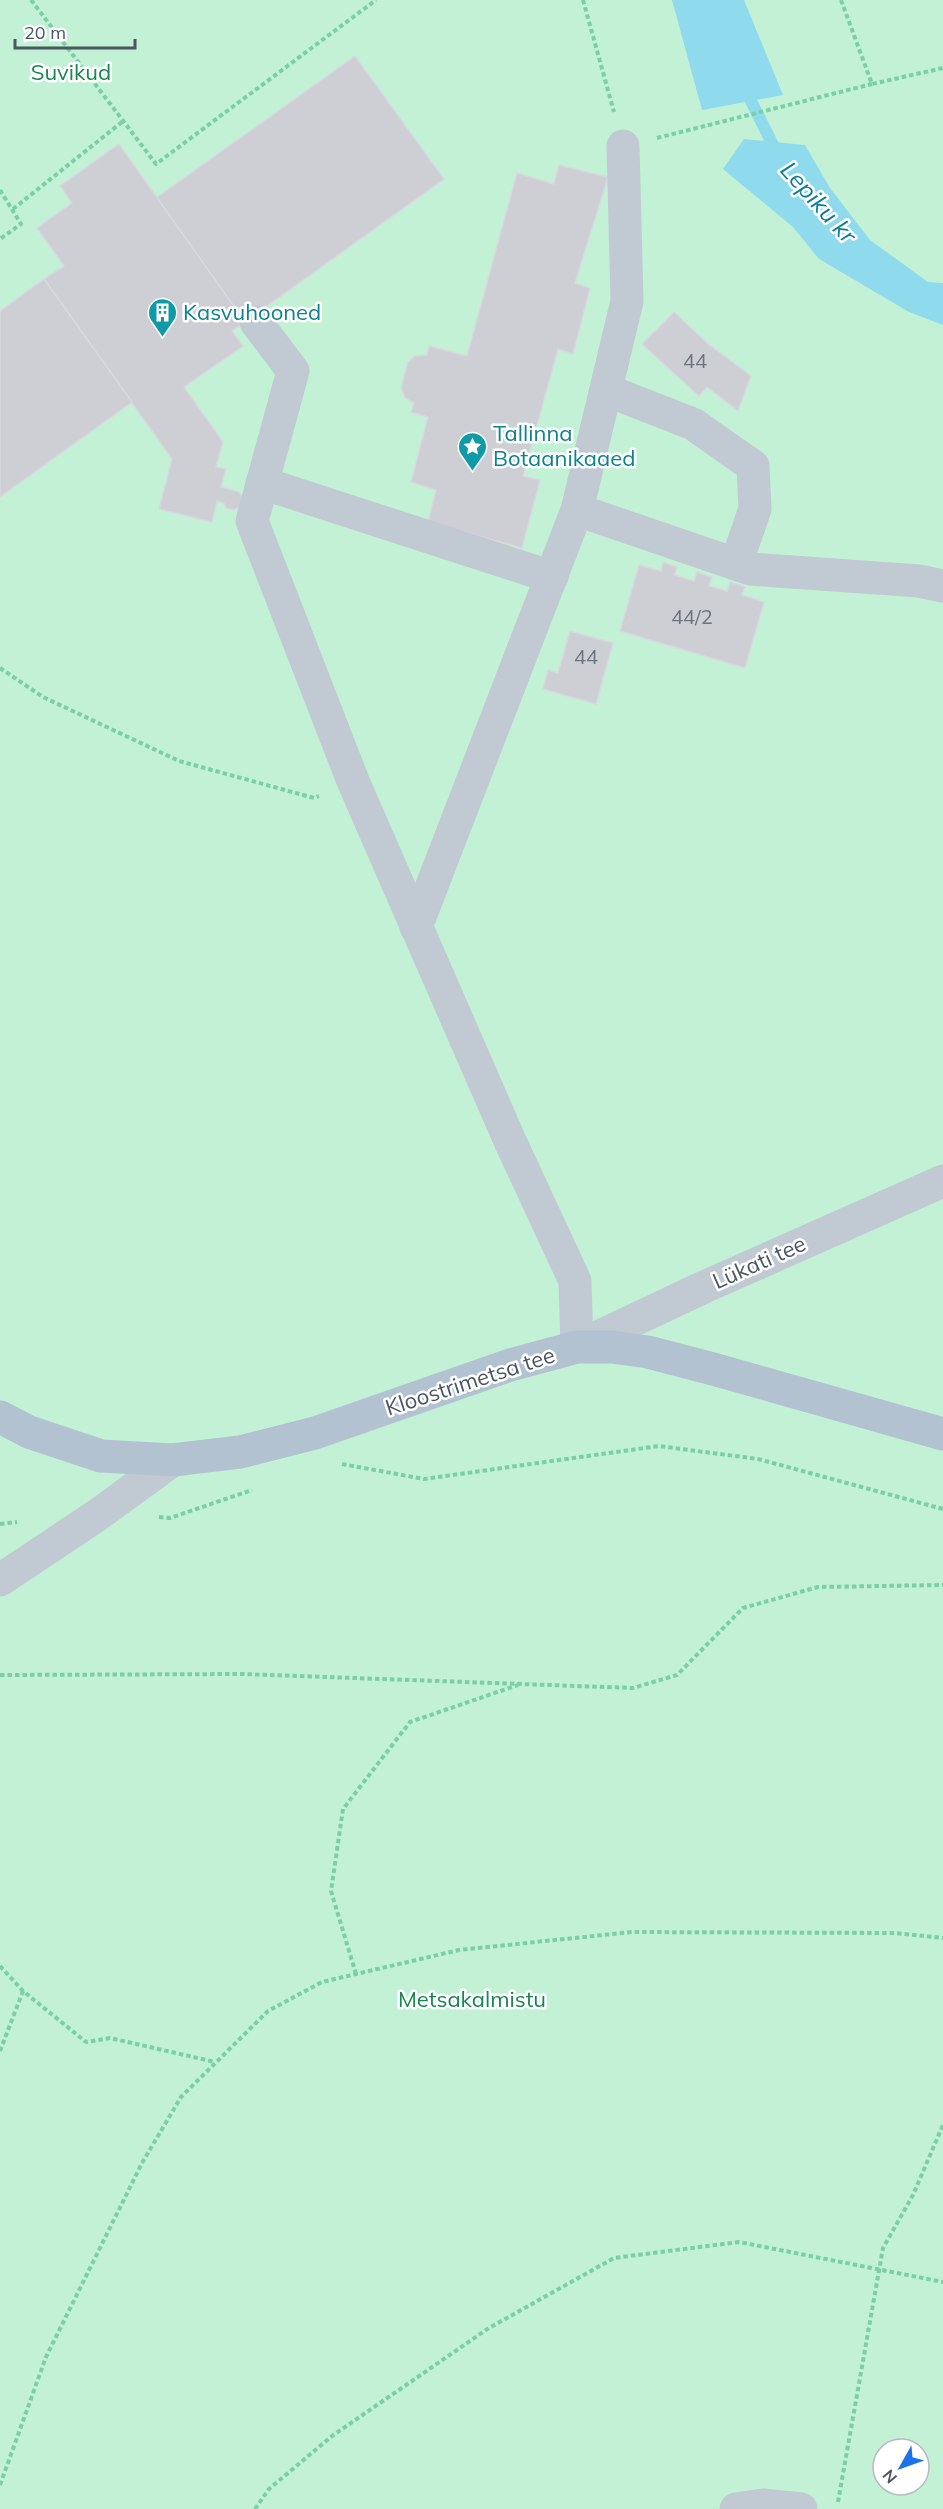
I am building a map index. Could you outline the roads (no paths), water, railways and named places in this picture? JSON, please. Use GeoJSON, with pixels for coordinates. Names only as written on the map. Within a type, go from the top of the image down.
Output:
{"type":"FeatureCollection","features":[{"type":"Feature","properties":{"kind":"main road","name":"Kloostrimetsa tee"},"geometry":{"type":"LineString","coordinates":[[0,1417],[29,1432],[101,1456],[173,1460],[240,1452],[315,1433],[510,1365],[576,1347],[612,1347],[648,1352],[943,1434]]}},
{"type":"Feature","properties":{"kind":"street"},"geometry":{"type":"LineString","coordinates":[[416,927],[577,510],[627,301],[623,146]]}},
{"type":"Feature","properties":{"kind":"street"},"geometry":{"type":"LineString","coordinates":[[256,322],[293,371],[252,521],[353,781],[510,1141],[574,1281],[576,1347]]}},
{"type":"Feature","properties":{"kind":"street"},"geometry":{"type":"LineString","coordinates":[[606,390],[693,424],[753,466],[755,509],[736,564]]}},
{"type":"Feature","properties":{"kind":"street"},"geometry":{"type":"LineString","coordinates":[[262,483],[552,577]]}},
{"type":"Feature","properties":{"kind":"street"},"geometry":{"type":"LineString","coordinates":[[577,510],[750,569],[919,581],[940,579]]}},
{"type":"Feature","properties":{"kind":"street","name":"Lükati tee"},"geometry":{"type":"LineString","coordinates":[[576,1347],[702,1288],[943,1181]]}},
{"type":"Feature","properties":{"kind":"street"},"geometry":{"type":"LineString","coordinates":[[0,1580],[96,1516],[173,1460]]}},
{"type":"Feature","properties":{"kind":"street"},"geometry":{"type":"LineString","coordinates":[[736,2509],[763,2505],[801,2509]]}},
{"type":"Feature","properties":{"kind":"water"},"geometry":{"type":"Polygon","coordinates":[[[672,0],[744,0],[783,95],[702,110],[672,0]]]}},
{"type":"Feature","properties":{"kind":"water"},"geometry":{"type":"Polygon","coordinates":[[[744,139],[805,145],[830,188],[870,240],[928,282],[943,283],[943,325],[909,312],[819,259],[793,227],[723,169],[744,139]]]}},
{"type":"Feature","properties":{"kind":"waterway","name":"Lepiku kr"},"geometry":{"type":"LineString","coordinates":[[744,87],[778,155]]}},
{"type":"Feature","properties":{"kind":"place","name":"Kasvuhooned"},"geometry":{"type":"Point","coordinates":[162,338]}},
{"type":"Feature","properties":{"kind":"place","name":"Tallinna Botaanikaaed"},"geometry":{"type":"Point","coordinates":[472,472]}},
{"type":"Feature","properties":{"kind":"park label","name":"Suvikud"},"geometry":{"type":"Point","coordinates":[71,72]}},
{"type":"Feature","properties":{"kind":"park label","name":"Metsakalmistu"},"geometry":{"type":"Point","coordinates":[472,1999]}}]}
